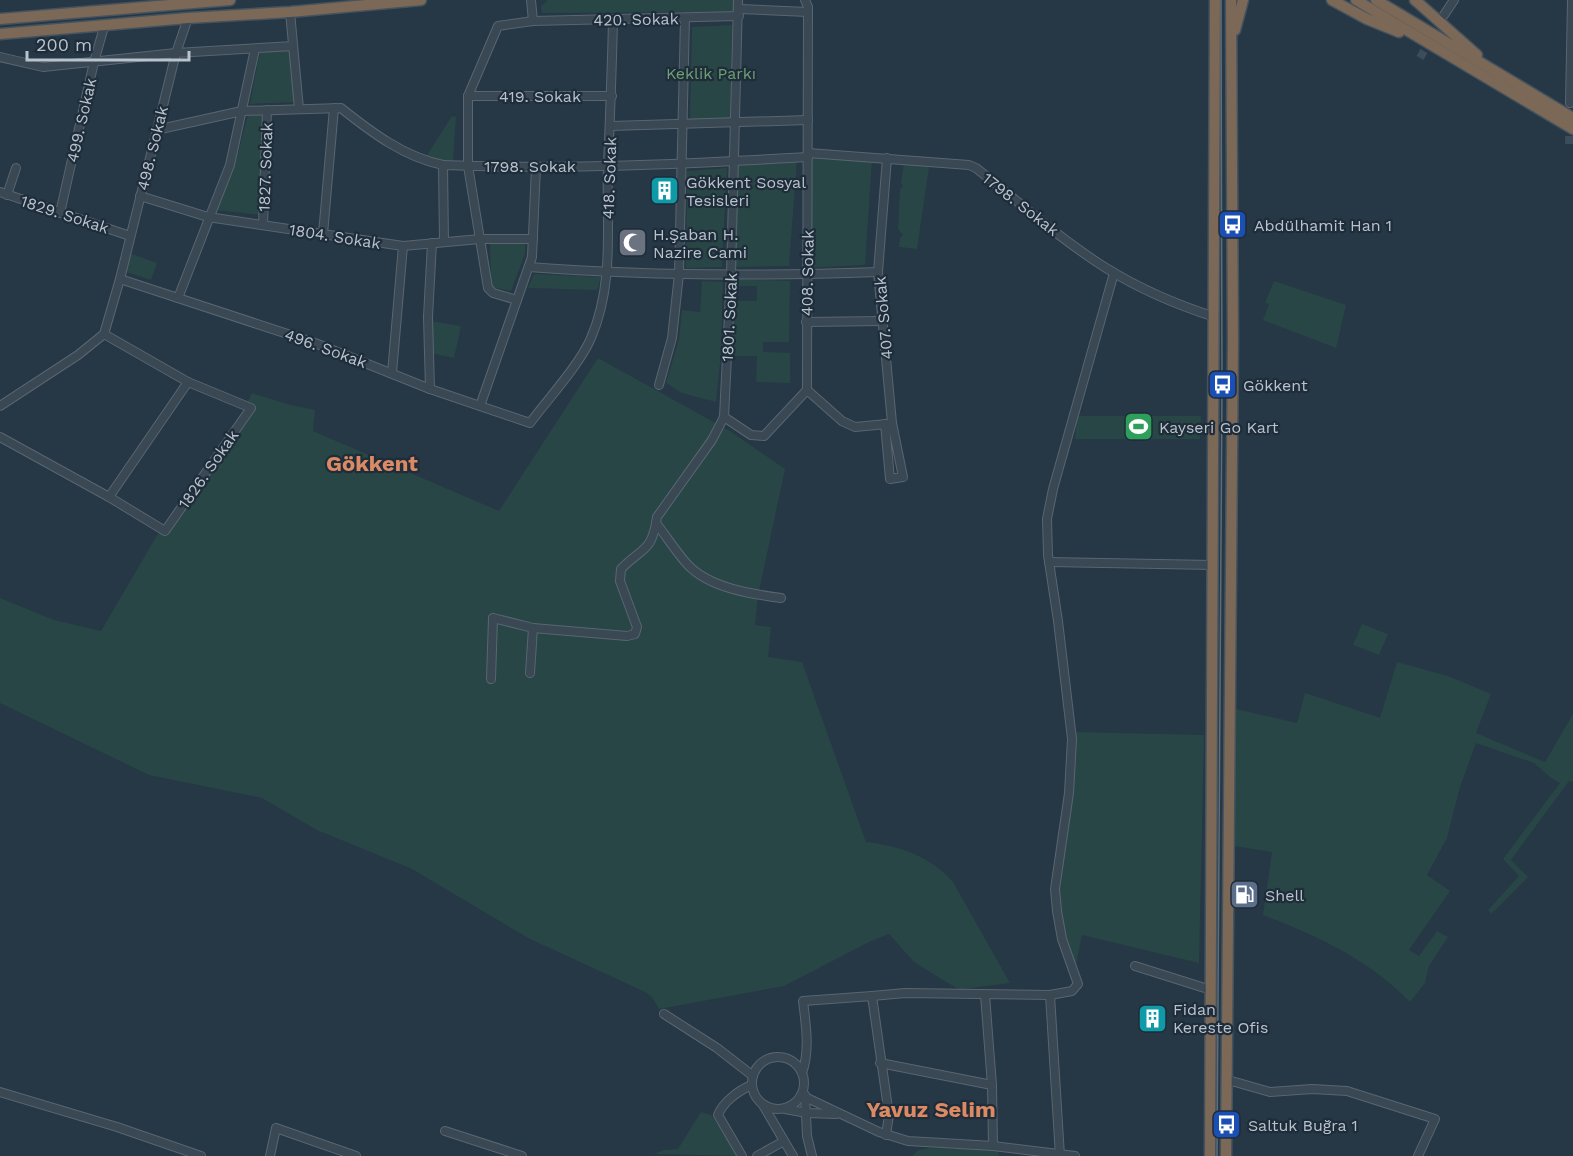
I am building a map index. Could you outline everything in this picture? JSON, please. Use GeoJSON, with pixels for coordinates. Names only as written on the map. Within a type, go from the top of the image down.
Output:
{"type":"FeatureCollection","features":[{"type":"Feature","properties":{"kind":"highway"},"geometry":{"type":"LineString","coordinates":[[0,19],[174,2],[230,0]]}},
{"type":"Feature","properties":{"kind":"highway"},"geometry":{"type":"LineString","coordinates":[[0,34],[421,0]]}},
{"type":"Feature","properties":{"kind":"highway"},"geometry":{"type":"LineString","coordinates":[[1210,1156],[1215,317],[1213,0]]}},
{"type":"Feature","properties":{"kind":"highway"},"geometry":{"type":"LineString","coordinates":[[1226,1156],[1233,340],[1232,0]]}},
{"type":"Feature","properties":{"kind":"highway"},"geometry":{"type":"LineString","coordinates":[[1232,42],[1243,0]]}},
{"type":"Feature","properties":{"kind":"highway"},"geometry":{"type":"LineString","coordinates":[[1332,0],[1435,48]]}},
{"type":"Feature","properties":{"kind":"highway"},"geometry":{"type":"LineString","coordinates":[[1356,0],[1573,129]]}},
{"type":"Feature","properties":{"kind":"highway"},"geometry":{"type":"LineString","coordinates":[[1376,0],[1573,118]]}},
{"type":"Feature","properties":{"kind":"highway"},"geometry":{"type":"LineString","coordinates":[[1415,0],[1498,73]]}},
{"type":"Feature","properties":{"kind":"street"},"geometry":{"type":"LineString","coordinates":[[531,0],[533,21]]}},
{"type":"Feature","properties":{"kind":"street","name":"408. Sokak"},"geometry":{"type":"LineString","coordinates":[[805,0],[808,12],[807,390]]}},
{"type":"Feature","properties":{"kind":"street"},"geometry":{"type":"LineString","coordinates":[[1444,15],[1454,0]]}},
{"type":"Feature","properties":{"kind":"street"},"geometry":{"type":"LineString","coordinates":[[1570,103],[1572,0]]}},
{"type":"Feature","properties":{"kind":"street","name":"420. Sokak"},"geometry":{"type":"LineString","coordinates":[[468,96],[498,26],[533,21],[685,18],[738,8],[808,12]]}},
{"type":"Feature","properties":{"kind":"street","name":"1801. Sokak"},"geometry":{"type":"LineString","coordinates":[[724,417],[735,161],[738,8]]}},
{"type":"Feature","properties":{"kind":"street"},"geometry":{"type":"LineString","coordinates":[[290,12],[299,109]]}},
{"type":"Feature","properties":{"kind":"street","name":"498. Sokak"},"geometry":{"type":"LineString","coordinates":[[104,334],[120,279],[176,53],[188,18]]}},
{"type":"Feature","properties":{"kind":"street"},"geometry":{"type":"LineString","coordinates":[[659,386],[672,338],[679,274],[685,18]]}},
{"type":"Feature","properties":{"kind":"street","name":"418. Sokak"},"geometry":{"type":"LineString","coordinates":[[530,423],[590,341],[600,314],[608,273],[608,166],[613,19]]}},
{"type":"Feature","properties":{"kind":"street","name":"499. Sokak"},"geometry":{"type":"LineString","coordinates":[[60,213],[104,27]]}},
{"type":"Feature","properties":{"kind":"street"},"geometry":{"type":"LineString","coordinates":[[0,57],[43,67],[176,53],[294,46]]}},
{"type":"Feature","properties":{"kind":"street"},"geometry":{"type":"LineString","coordinates":[[177,298],[230,165],[255,49]]}},
{"type":"Feature","properties":{"kind":"street"},"geometry":{"type":"LineString","coordinates":[[468,96],[468,166],[488,288],[493,293],[517,300]]}},
{"type":"Feature","properties":{"kind":"street","name":"419. Sokak"},"geometry":{"type":"LineString","coordinates":[[468,96],[612,96]]}},
{"type":"Feature","properties":{"kind":"street"},"geometry":{"type":"LineString","coordinates":[[156,130],[242,111],[334,108],[323,234]]}},
{"type":"Feature","properties":{"kind":"street","name":"1798. Sokak"},"geometry":{"type":"LineString","coordinates":[[334,108],[341,108],[389,142],[416,156],[443,165],[536,167],[681,164],[808,155],[960,162],[972,166],[1083,252],[1114,273],[1155,295],[1215,317]]}},
{"type":"Feature","properties":{"kind":"street","name":"1827. Sokak"},"geometry":{"type":"LineString","coordinates":[[264,225],[267,110]]}},
{"type":"Feature","properties":{"kind":"street"},"geometry":{"type":"LineString","coordinates":[[611,126],[808,120]]}},
{"type":"Feature","properties":{"kind":"street","name":"407. Sokak"},"geometry":{"type":"LineString","coordinates":[[886,158],[878,272],[883,321],[890,479],[903,477],[888,423]]}},
{"type":"Feature","properties":{"kind":"street"},"geometry":{"type":"LineString","coordinates":[[443,165],[444,242]]}},
{"type":"Feature","properties":{"kind":"street"},"geometry":{"type":"LineString","coordinates":[[480,406],[529,267],[533,239],[536,167]]}},
{"type":"Feature","properties":{"kind":"street"},"geometry":{"type":"LineString","coordinates":[[3,193],[16,168]]}},
{"type":"Feature","properties":{"kind":"street","name":"1829. Sokak"},"geometry":{"type":"LineString","coordinates":[[3,193],[130,236]]}},
{"type":"Feature","properties":{"kind":"street","name":"1804. Sokak"},"geometry":{"type":"LineString","coordinates":[[140,196],[208,217],[403,246],[480,239],[533,239]]}},
{"type":"Feature","properties":{"kind":"street"},"geometry":{"type":"LineString","coordinates":[[430,389],[428,317],[432,243]]}},
{"type":"Feature","properties":{"kind":"street"},"geometry":{"type":"LineString","coordinates":[[392,373],[403,246]]}},
{"type":"Feature","properties":{"kind":"street"},"geometry":{"type":"LineString","coordinates":[[529,267],[608,273],[807,275],[878,272]]}},
{"type":"Feature","properties":{"kind":"street"},"geometry":{"type":"LineString","coordinates":[[812,1156],[807,1136],[807,1113],[803,1093],[802,1073],[805,1064],[807,1034],[803,1002],[905,993],[1050,995],[1074,990],[1078,982],[1062,939],[1055,899],[1070,793],[1072,740],[1049,562],[1047,528],[1050,499],[1114,273]]}},
{"type":"Feature","properties":{"kind":"street","name":"496. Sokak"},"geometry":{"type":"LineString","coordinates":[[120,279],[315,344],[430,389],[530,423]]}},
{"type":"Feature","properties":{"kind":"street"},"geometry":{"type":"LineString","coordinates":[[806,322],[883,321]]}},
{"type":"Feature","properties":{"kind":"street"},"geometry":{"type":"LineString","coordinates":[[0,406],[78,355],[104,334],[188,382],[109,497],[0,437]]}},
{"type":"Feature","properties":{"kind":"street","name":"1826. Sokak"},"geometry":{"type":"LineString","coordinates":[[109,497],[165,531],[251,408],[188,382]]}},
{"type":"Feature","properties":{"kind":"street"},"geometry":{"type":"LineString","coordinates":[[491,680],[493,618],[533,628],[629,636],[635,634],[638,627],[620,581],[623,567],[648,546],[657,517],[712,440],[724,417],[751,435],[761,437],[767,434],[807,390],[842,421],[855,427],[888,423]]}},
{"type":"Feature","properties":{"kind":"street"},"geometry":{"type":"LineString","coordinates":[[656,523],[687,564],[702,576],[738,589],[781,598]]}},
{"type":"Feature","properties":{"kind":"street"},"geometry":{"type":"LineString","coordinates":[[1049,562],[1213,564]]}},
{"type":"Feature","properties":{"kind":"street"},"geometry":{"type":"LineString","coordinates":[[530,673],[533,628]]}},
{"type":"Feature","properties":{"kind":"street"},"geometry":{"type":"LineString","coordinates":[[1136,966],[1211,990]]}},
{"type":"Feature","properties":{"kind":"street"},"geometry":{"type":"LineString","coordinates":[[985,995],[992,1085],[993,1146]]}},
{"type":"Feature","properties":{"kind":"street"},"geometry":{"type":"LineString","coordinates":[[1050,995],[1060,1155]]}},
{"type":"Feature","properties":{"kind":"street"},"geometry":{"type":"LineString","coordinates":[[872,996],[889,1115],[886,1135]]}},
{"type":"Feature","properties":{"kind":"street"},"geometry":{"type":"LineString","coordinates":[[664,1014],[717,1048],[752,1080],[756,1098],[762,1104],[793,1156]]}},
{"type":"Feature","properties":{"kind":"street"},"geometry":{"type":"LineString","coordinates":[[742,1156],[718,1115],[724,1105],[752,1080],[757,1068],[764,1062],[777,1058],[790,1060],[802,1073]]}},
{"type":"Feature","properties":{"kind":"street"},"geometry":{"type":"LineString","coordinates":[[880,1063],[992,1085]]}},
{"type":"Feature","properties":{"kind":"street"},"geometry":{"type":"LineString","coordinates":[[1228,1080],[1270,1092],[1312,1089],[1347,1091],[1435,1119],[1418,1156]]}},
{"type":"Feature","properties":{"kind":"street"},"geometry":{"type":"LineString","coordinates":[[0,1092],[117,1127],[201,1156]]}},
{"type":"Feature","properties":{"kind":"street"},"geometry":{"type":"LineString","coordinates":[[803,1093],[838,1114],[886,1135],[924,1144],[993,1146],[1075,1156]]}},
{"type":"Feature","properties":{"kind":"street"},"geometry":{"type":"LineString","coordinates":[[783,1109],[795,1103],[803,1093]]}},
{"type":"Feature","properties":{"kind":"street"},"geometry":{"type":"LineString","coordinates":[[762,1104],[770,1108],[807,1113],[838,1114]]}},
{"type":"Feature","properties":{"kind":"street"},"geometry":{"type":"LineString","coordinates":[[270,1156],[276,1128],[356,1156]]}},
{"type":"Feature","properties":{"kind":"street"},"geometry":{"type":"LineString","coordinates":[[445,1131],[499,1153],[522,1156]]}},
{"type":"Feature","properties":{"kind":"street"},"geometry":{"type":"LineString","coordinates":[[757,1156],[784,1141]]}},
{"type":"Feature","properties":{"kind":"green space"},"geometry":{"type":"Polygon","coordinates":[[[548,0],[736,0],[736,12],[542,13],[541,6],[548,0]]]}},
{"type":"Feature","properties":{"kind":"green space","name":"Keklik Parkı"},"geometry":{"type":"Polygon","coordinates":[[[732,25],[730,120],[690,120],[692,27],[732,25]]]}},
{"type":"Feature","properties":{"kind":"green space"},"geometry":{"type":"Polygon","coordinates":[[[291,49],[295,102],[250,104],[260,50],[291,49]]]}},
{"type":"Feature","properties":{"kind":"green space"},"geometry":{"type":"Polygon","coordinates":[[[248,115],[262,115],[261,215],[216,210],[235,165],[248,115]]]}},
{"type":"Feature","properties":{"kind":"green space"},"geometry":{"type":"Polygon","coordinates":[[[452,116],[456,117],[453,160],[424,160],[452,116]]]}},
{"type":"Feature","properties":{"kind":"green space"},"geometry":{"type":"Polygon","coordinates":[[[808,157],[872,160],[865,265],[804,268],[808,157]]]}},
{"type":"Feature","properties":{"kind":"green space"},"geometry":{"type":"Polygon","coordinates":[[[797,160],[789,266],[727,267],[731,163],[797,160]]]}},
{"type":"Feature","properties":{"kind":"green space"},"geometry":{"type":"Polygon","coordinates":[[[904,163],[929,167],[917,249],[899,247],[900,238],[903,235],[898,229],[904,163]]]}},
{"type":"Feature","properties":{"kind":"green space"},"geometry":{"type":"Polygon","coordinates":[[[727,168],[722,267],[686,268],[687,171],[727,168]]]}},
{"type":"Feature","properties":{"kind":"green space"},"geometry":{"type":"Polygon","coordinates":[[[490,241],[525,242],[525,254],[511,291],[491,287],[490,241]]]}},
{"type":"Feature","properties":{"kind":"green space"},"geometry":{"type":"Polygon","coordinates":[[[129,253],[157,263],[151,280],[123,271],[129,253]]]}},
{"type":"Feature","properties":{"kind":"green space"},"geometry":{"type":"Polygon","coordinates":[[[534,274],[601,277],[597,290],[528,288],[534,274]]]}},
{"type":"Feature","properties":{"kind":"green space"},"geometry":{"type":"Polygon","coordinates":[[[727,279],[790,281],[789,342],[763,342],[763,352],[790,353],[790,383],[756,382],[757,356],[725,356],[726,301],[757,301],[757,286],[727,286],[727,279]]]}},
{"type":"Feature","properties":{"kind":"green space"},"geometry":{"type":"Polygon","coordinates":[[[702,281],[723,282],[721,353],[716,402],[682,393],[666,383],[679,339],[682,310],[700,312],[702,281]]]}},
{"type":"Feature","properties":{"kind":"green space"},"geometry":{"type":"Polygon","coordinates":[[[1274,281],[1346,305],[1336,348],[1263,320],[1269,304],[1265,303],[1274,281]]]}},
{"type":"Feature","properties":{"kind":"green space"},"geometry":{"type":"Polygon","coordinates":[[[424,320],[461,326],[454,358],[425,352],[424,320]]]}},
{"type":"Feature","properties":{"kind":"green space"},"geometry":{"type":"Polygon","coordinates":[[[598,358],[730,431],[785,469],[758,596],[755,625],[771,627],[768,657],[802,662],[866,842],[891,846],[914,854],[944,873],[953,882],[1010,983],[956,988],[914,962],[889,934],[784,986],[659,1009],[652,997],[645,992],[528,938],[412,869],[317,830],[262,798],[149,775],[0,703],[0,598],[54,620],[101,631],[163,525],[243,410],[252,393],[315,410],[313,431],[499,511],[598,358]]]}},
{"type":"Feature","properties":{"kind":"green space","name":"Kayseri Go Kart"},"geometry":{"type":"Polygon","coordinates":[[[1077,416],[1201,416],[1200,439],[1075,439],[1077,416]]]}},
{"type":"Feature","properties":{"kind":"green space"},"geometry":{"type":"Polygon","coordinates":[[[1362,624],[1388,634],[1379,655],[1353,645],[1362,624]]]}},
{"type":"Feature","properties":{"kind":"green space"},"geometry":{"type":"Polygon","coordinates":[[[1397,662],[1448,676],[1491,694],[1476,733],[1545,762],[1573,714],[1573,782],[1569,781],[1511,860],[1528,877],[1491,914],[1488,910],[1519,876],[1503,859],[1560,783],[1534,763],[1476,743],[1460,787],[1447,838],[1427,875],[1450,891],[1409,950],[1419,956],[1437,931],[1448,937],[1429,966],[1425,983],[1410,1002],[1360,961],[1323,940],[1263,915],[1272,852],[1234,846],[1236,709],[1297,723],[1305,693],[1380,718],[1397,662]]]}},
{"type":"Feature","properties":{"kind":"green space"},"geometry":{"type":"Polygon","coordinates":[[[1076,732],[1204,735],[1199,963],[1082,935],[1076,964],[1064,930],[1059,885],[1073,778],[1076,732]]]}},
{"type":"Feature","properties":{"kind":"green space"},"geometry":{"type":"Polygon","coordinates":[[[701,1112],[711,1115],[738,1156],[654,1154],[664,1150],[678,1149],[701,1112]]]}},
{"type":"Feature","properties":{"kind":"green space"},"geometry":{"type":"Polygon","coordinates":[[[930,1148],[998,1150],[999,1156],[912,1156],[919,1150],[930,1148]]]}},
{"type":"Feature","properties":{"kind":"tunnel"},"geometry":{"type":"LineString","coordinates":[[1420,58],[1442,19]]}},
{"type":"Feature","properties":{"kind":"tunnel"},"geometry":{"type":"LineString","coordinates":[[1569,144],[1570,103]]}},
{"type":"Feature","properties":{"kind":"tram line"},"geometry":{"type":"LineString","coordinates":[[1217,1156],[1222,385],[1221,0]]}},
{"type":"Feature","properties":{"kind":"place","name":"Gökkent Sosyal Tesisleri"},"geometry":{"type":"Point","coordinates":[665,191]}},
{"type":"Feature","properties":{"kind":"place","name":"Abdülhamit Han 1"},"geometry":{"type":"Point","coordinates":[1233,225]}},
{"type":"Feature","properties":{"kind":"place","name":"H.Şaban H. Nazire Cami"},"geometry":{"type":"Point","coordinates":[632,243]}},
{"type":"Feature","properties":{"kind":"place","name":"Gökkent"},"geometry":{"type":"Point","coordinates":[1222,385]}},
{"type":"Feature","properties":{"kind":"place","name":"Kayseri Go Kart"},"geometry":{"type":"Point","coordinates":[1138,427]}},
{"type":"Feature","properties":{"kind":"place","name":"Shell"},"geometry":{"type":"Point","coordinates":[1244,895]}},
{"type":"Feature","properties":{"kind":"place","name":"Fidan Kereste Ofis"},"geometry":{"type":"Point","coordinates":[1152,1018]}},
{"type":"Feature","properties":{"kind":"place","name":"Saltuk Buğra 1"},"geometry":{"type":"Point","coordinates":[1227,1125]}},
{"type":"Feature","properties":{"kind":"district","name":"Gökkent"},"geometry":{"type":"Point","coordinates":[372,463]}},
{"type":"Feature","properties":{"kind":"district","name":"Yavuz Selim"},"geometry":{"type":"Point","coordinates":[931,1109]}}]}
